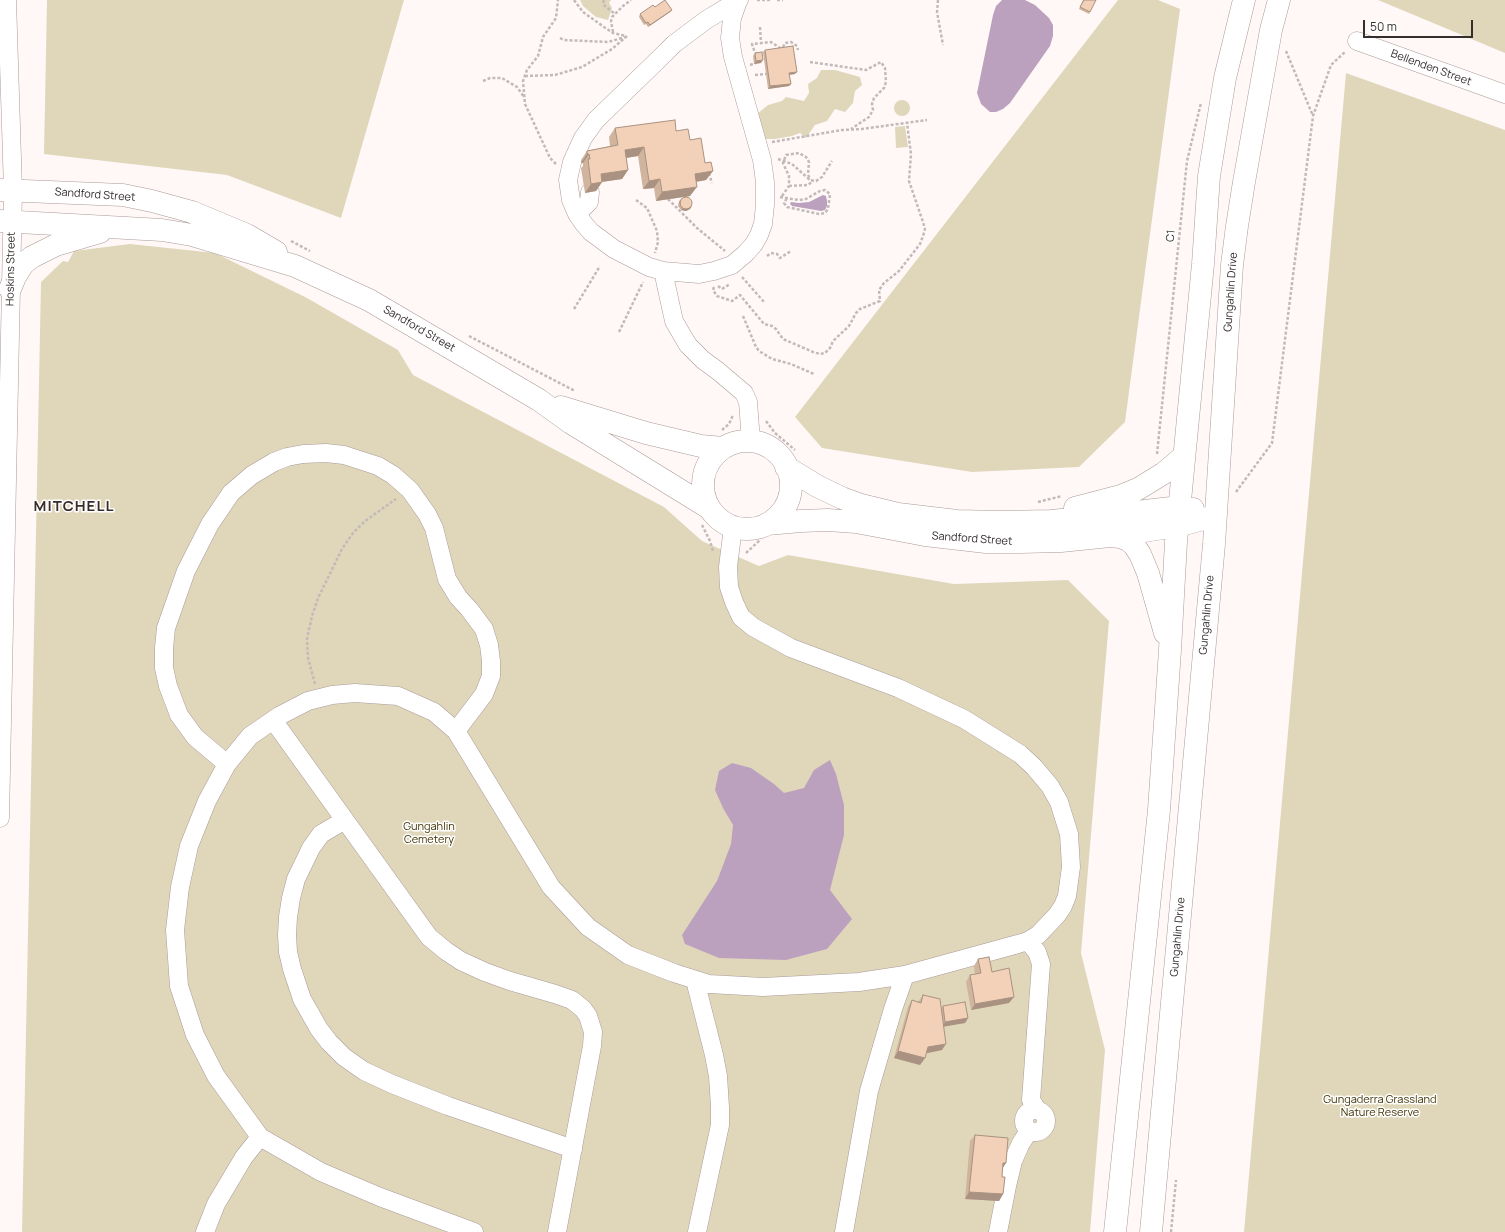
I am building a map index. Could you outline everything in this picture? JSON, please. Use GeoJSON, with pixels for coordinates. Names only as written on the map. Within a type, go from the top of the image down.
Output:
{"type":"FeatureCollection","features":[{"type":"Feature","properties":{"kind":"main road"},"geometry":{"type":"LineString","coordinates":[[1116,1232],[1159,810],[1178,517],[1202,272],[1209,176],[1225,78],[1244,0]]}},
{"type":"Feature","properties":{"kind":"main road","name":"Gungahlin Drive"},"geometry":{"type":"LineString","coordinates":[[1150,1232],[1216,515],[1232,265],[1236,226],[1271,30],[1279,0]]}},
{"type":"Feature","properties":{"kind":"main road","name":"Sandford Street"},"geometry":{"type":"LineString","coordinates":[[6,190],[123,195],[152,201],[192,212],[247,235],[279,254],[295,266]]}},
{"type":"Feature","properties":{"kind":"main road","name":"Sandford Street"},"geometry":{"type":"LineString","coordinates":[[6,221],[162,230],[192,235],[295,266],[369,300],[539,400],[571,423],[709,508]]}},
{"type":"Feature","properties":{"kind":"main road"},"geometry":{"type":"LineString","coordinates":[[10,289],[23,264],[32,257],[56,245],[94,233],[132,228]]}},
{"type":"Feature","properties":{"kind":"main road","name":"Sandford Street"},"geometry":{"type":"LineString","coordinates":[[539,400],[646,433],[701,446],[723,448]]}},
{"type":"Feature","properties":{"kind":"main road"},"geometry":{"type":"LineString","coordinates":[[751,441],[772,449],[780,457],[792,459],[788,499],[784,509],[767,524],[751,529],[733,527],[720,520],[709,508],[704,498],[702,487],[704,475],[708,464],[714,455],[723,448],[737,442],[751,441]]}},
{"type":"Feature","properties":{"kind":"main road"},"geometry":{"type":"LineString","coordinates":[[1001,522],[1048,515],[1121,496],[1138,489],[1157,478],[1184,456]]}},
{"type":"Feature","properties":{"kind":"main road","name":"Sandford Street"},"geometry":{"type":"LineString","coordinates":[[792,459],[817,486],[842,498],[862,505],[898,514],[957,521],[1001,522],[1178,517]]}},
{"type":"Feature","properties":{"kind":"main road"},"geometry":{"type":"LineString","coordinates":[[1178,517],[1216,515]]}},
{"type":"Feature","properties":{"kind":"main road","name":"Sandford Street"},"geometry":{"type":"LineString","coordinates":[[767,524],[828,520],[856,522],[925,535],[994,542],[1061,541],[1110,536],[1178,517]]}},
{"type":"Feature","properties":{"kind":"main road"},"geometry":{"type":"LineString","coordinates":[[1110,536],[1128,540],[1134,545],[1140,554],[1148,573],[1170,650]]}},
{"type":"Feature","properties":{"kind":"street"},"geometry":{"type":"LineString","coordinates":[[738,1],[732,18],[730,38],[733,57],[760,152],[765,182],[773,201],[754,244],[735,263],[714,271],[699,274],[663,272],[649,267],[614,249],[591,232],[577,214],[571,200],[568,180],[570,169],[575,152],[596,120],[674,44],[706,20],[738,1]]}},
{"type":"Feature","properties":{"kind":"street","name":"Hoskins Street"},"geometry":{"type":"LineString","coordinates":[[0,51],[7,4]]}},
{"type":"Feature","properties":{"kind":"street","name":"Hoskins Street"},"geometry":{"type":"LineString","coordinates":[[0,818],[10,289],[6,221],[7,4]]}},
{"type":"Feature","properties":{"kind":"street","name":"Bellenden Street"},"geometry":{"type":"LineString","coordinates":[[1356,41],[1505,94]]}},
{"type":"Feature","properties":{"kind":"street"},"geometry":{"type":"LineString","coordinates":[[583,138],[585,159]]}},
{"type":"Feature","properties":{"kind":"street"},"geometry":{"type":"LineString","coordinates":[[577,214],[588,202],[590,192]]}},
{"type":"Feature","properties":{"kind":"street"},"geometry":{"type":"LineString","coordinates":[[663,272],[674,321],[685,340],[702,360],[718,371],[744,393],[748,402],[751,441]]}},
{"type":"Feature","properties":{"kind":"street"},"geometry":{"type":"LineString","coordinates":[[227,764],[195,737],[179,715],[168,686],[164,668],[166,628],[186,571],[210,524],[231,493],[252,475],[274,462],[287,457],[303,454],[326,453],[344,455],[378,466],[393,475],[410,490],[420,502],[434,528],[447,579],[458,597],[484,629],[489,645],[491,676],[484,694],[456,731]]}},
{"type":"Feature","properties":{"kind":"street"},"geometry":{"type":"LineString","coordinates":[[474,1232],[380,1197],[321,1172],[260,1137],[216,1076],[194,1035],[180,986],[176,930],[180,887],[190,846],[207,802],[227,764],[250,736],[273,720],[308,702],[332,696],[354,693],[398,696],[434,712],[456,731],[551,886],[588,927],[628,956],[709,984],[763,987],[858,982],[905,975],[1028,941],[1038,935],[1057,915],[1067,896],[1071,867],[1069,834],[1059,802],[1050,786],[1034,767],[1020,754],[964,719],[898,688],[791,648],[753,627],[741,617],[729,587],[728,567],[733,527]]}},
{"type":"Feature","properties":{"kind":"street"},"geometry":{"type":"LineString","coordinates":[[273,720],[429,937],[461,961],[485,972],[572,1000],[583,1009],[590,1022],[593,1032],[592,1046],[557,1232]]}},
{"type":"Feature","properties":{"kind":"street"},"geometry":{"type":"LineString","coordinates":[[345,820],[321,834],[311,848],[296,879],[288,917],[288,952],[292,969],[302,999],[319,1029],[344,1057],[364,1071],[392,1084],[448,1106],[573,1149]]}},
{"type":"Feature","properties":{"kind":"street"},"geometry":{"type":"LineString","coordinates":[[998,1232],[1013,1161],[1021,1143],[1029,1131],[1039,1132],[1046,1125],[1045,1116],[1037,1110],[1031,1100],[1041,964],[1037,952],[1028,941]]}},
{"type":"Feature","properties":{"kind":"street"},"geometry":{"type":"LineString","coordinates":[[844,1232],[869,1091],[893,1009],[905,975]]}},
{"type":"Feature","properties":{"kind":"street"},"geometry":{"type":"LineString","coordinates":[[695,980],[714,1055],[720,1107],[720,1125],[697,1232]]}},
{"type":"Feature","properties":{"kind":"street"},"geometry":{"type":"LineString","coordinates":[[205,1232],[216,1204],[244,1157],[260,1137]]}},
{"type":"Feature","properties":{"kind":"path"},"geometry":{"type":"LineString","coordinates":[[524,98],[524,76],[538,56],[543,37],[556,18],[558,0]]}},
{"type":"Feature","properties":{"kind":"path"},"geometry":{"type":"LineString","coordinates":[[574,0],[583,12],[613,33],[627,36]]}},
{"type":"Feature","properties":{"kind":"path"},"geometry":{"type":"LineString","coordinates":[[604,0],[603,3],[605,6],[615,14]]}},
{"type":"Feature","properties":{"kind":"path"},"geometry":{"type":"LineString","coordinates":[[613,33],[611,21],[615,14],[631,0]]}},
{"type":"Feature","properties":{"kind":"path"},"geometry":{"type":"LineString","coordinates":[[757,0],[771,0]]}},
{"type":"Feature","properties":{"kind":"path"},"geometry":{"type":"LineString","coordinates":[[777,0],[783,0]]}},
{"type":"Feature","properties":{"kind":"path"},"geometry":{"type":"LineString","coordinates":[[938,0],[937,12],[943,45]]}},
{"type":"Feature","properties":{"kind":"path"},"geometry":{"type":"LineString","coordinates":[[760,27],[761,43]]}},
{"type":"Feature","properties":{"kind":"path"},"geometry":{"type":"LineString","coordinates":[[524,76],[555,75],[582,67],[612,49],[627,36]]}},
{"type":"Feature","properties":{"kind":"path"},"geometry":{"type":"LineString","coordinates":[[560,38],[569,41],[608,42],[627,36]]}},
{"type":"Feature","properties":{"kind":"path"},"geometry":{"type":"LineString","coordinates":[[1235,492],[1272,443],[1313,116],[1331,65],[1356,41]]}},
{"type":"Feature","properties":{"kind":"path"},"geometry":{"type":"LineString","coordinates":[[757,55],[752,44],[771,42],[780,48],[783,47],[785,43],[791,42],[797,46],[798,50]]}},
{"type":"Feature","properties":{"kind":"path"},"geometry":{"type":"LineString","coordinates":[[1286,50],[1313,116]]}},
{"type":"Feature","properties":{"kind":"path"},"geometry":{"type":"LineString","coordinates":[[810,62],[866,70],[881,62],[885,68],[886,82],[884,88],[874,98],[872,104],[873,110],[869,117],[851,129]]}},
{"type":"Feature","properties":{"kind":"path"},"geometry":{"type":"LineString","coordinates":[[483,81],[490,78],[502,78],[517,87],[524,98],[550,158],[555,164],[570,169]]}},
{"type":"Feature","properties":{"kind":"path","name":"C1"},"geometry":{"type":"LineString","coordinates":[[1156,458],[1158,451],[1187,161],[1202,100]]}},
{"type":"Feature","properties":{"kind":"path"},"geometry":{"type":"LineString","coordinates":[[760,152],[801,136],[927,120]]}},
{"type":"Feature","properties":{"kind":"path"},"geometry":{"type":"LineString","coordinates":[[752,311],[764,324],[772,326],[776,329],[783,339],[820,354],[825,353],[830,348],[833,340],[849,326],[860,309],[880,301],[879,290],[884,283],[899,271],[920,244],[925,229],[919,207],[908,181],[911,154],[907,123]]}},
{"type":"Feature","properties":{"kind":"path"},"geometry":{"type":"LineString","coordinates":[[760,152],[771,158],[784,160],[792,164],[812,180],[819,180],[832,161]]}},
{"type":"Feature","properties":{"kind":"path"},"geometry":{"type":"LineString","coordinates":[[790,186],[789,176],[783,165],[786,155],[799,153],[806,157],[809,162],[808,174],[812,180]]}},
{"type":"Feature","properties":{"kind":"path"},"geometry":{"type":"LineString","coordinates":[[706,175],[709,174],[712,184]]}},
{"type":"Feature","properties":{"kind":"path"},"geometry":{"type":"LineString","coordinates":[[773,201],[790,186],[808,185],[812,180]]}},
{"type":"Feature","properties":{"kind":"path"},"geometry":{"type":"LineString","coordinates":[[773,201],[786,198],[799,200],[806,199],[820,191],[825,190],[830,194],[828,210],[825,213],[819,214],[787,207],[784,203],[786,198]]}},
{"type":"Feature","properties":{"kind":"path"},"geometry":{"type":"LineString","coordinates":[[765,257],[771,253],[777,254],[780,258],[791,251]]}},
{"type":"Feature","properties":{"kind":"path"},"geometry":{"type":"LineString","coordinates":[[574,309],[600,266]]}},
{"type":"Feature","properties":{"kind":"path"},"geometry":{"type":"LineString","coordinates":[[744,279],[764,302]]}},
{"type":"Feature","properties":{"kind":"path"},"geometry":{"type":"LineString","coordinates":[[743,316],[756,348],[759,351],[772,359],[791,364],[814,374]]}},
{"type":"Feature","properties":{"kind":"path"},"geometry":{"type":"LineString","coordinates":[[763,418],[792,459]]}},
{"type":"Feature","properties":{"kind":"path"},"geometry":{"type":"LineString","coordinates":[[319,699],[308,658],[307,639],[318,598],[342,549],[354,533],[365,521],[378,511],[410,490]]}},
{"type":"Feature","properties":{"kind":"path"},"geometry":{"type":"LineString","coordinates":[[1032,503],[1067,495]]}},
{"type":"Feature","properties":{"kind":"green space"},"geometry":{"type":"Polygon","coordinates":[[[47,0],[404,0],[341,218],[227,175],[44,154],[47,0]]]}},
{"type":"Feature","properties":{"kind":"green space"},"geometry":{"type":"Polygon","coordinates":[[[580,0],[611,0],[609,3],[612,8],[608,20],[596,17],[583,6],[580,0]]]}},
{"type":"Feature","properties":{"kind":"green space"},"geometry":{"type":"Polygon","coordinates":[[[1118,0],[1158,0],[1180,9],[1125,422],[1079,467],[972,472],[822,448],[795,417],[1118,0]]]}},
{"type":"Feature","properties":{"kind":"green space"},"geometry":{"type":"Polygon","coordinates":[[[1378,0],[1505,0],[1505,53],[1378,0]]]}},
{"type":"Feature","properties":{"kind":"green space"},"geometry":{"type":"Polygon","coordinates":[[[821,70],[835,70],[860,77],[862,85],[855,91],[853,103],[845,112],[835,109],[827,121],[815,125],[806,138],[800,133],[775,139],[762,139],[763,128],[756,122],[757,114],[768,105],[782,101],[786,97],[804,101],[809,93],[808,84],[817,78],[821,70]]]}},
{"type":"Feature","properties":{"kind":"green space","name":"Gungaderra Grassland Nature Reserve"},"geometry":{"type":"Polygon","coordinates":[[[1346,73],[1505,130],[1505,1232],[1244,1232],[1346,73]]]}},
{"type":"Feature","properties":{"kind":"green space"},"geometry":{"type":"Polygon","coordinates":[[[902,100],[908,102],[910,108],[908,114],[902,116],[896,114],[894,108],[896,102],[902,100]]]}},
{"type":"Feature","properties":{"kind":"green space"},"geometry":{"type":"Polygon","coordinates":[[[905,126],[908,147],[896,148],[895,127],[905,126]]]}},
{"type":"Feature","properties":{"kind":"green space","name":"Gungahlin Cemetery"},"geometry":{"type":"Polygon","coordinates":[[[130,244],[215,253],[307,298],[398,350],[413,375],[664,507],[702,541],[759,566],[788,555],[954,584],[1068,580],[1109,621],[1081,953],[1105,1050],[1090,1232],[22,1232],[41,282],[63,261],[68,262],[74,251],[130,244]]]}},
{"type":"Feature","properties":{"kind":"shaded area"},"geometry":{"type":"Polygon","coordinates":[[[1002,0],[1025,0],[1035,5],[1049,18],[1053,25],[1053,36],[1050,46],[1010,103],[1003,109],[996,112],[990,112],[981,104],[977,93],[993,15],[996,6],[1002,0]]]}},
{"type":"Feature","properties":{"kind":"shaded area"},"geometry":{"type":"Polygon","coordinates":[[[823,195],[826,196],[827,201],[825,210],[821,211],[792,206],[790,204],[791,202],[809,202],[823,195]]]}},
{"type":"Feature","properties":{"kind":"shaded area"},"geometry":{"type":"Polygon","coordinates":[[[830,760],[836,774],[844,805],[844,835],[830,890],[852,919],[827,949],[786,960],[719,958],[685,944],[682,935],[717,881],[731,844],[733,825],[715,790],[719,771],[732,763],[751,768],[784,793],[804,788],[814,770],[830,760]]]}},
{"type":"Feature","properties":{"kind":"building"},"geometry":{"type":"Polygon","coordinates":[[[665,0],[672,10],[650,25],[648,22],[646,23],[640,14],[653,5],[655,7],[665,0]]]}},
{"type":"Feature","properties":{"kind":"building"},"geometry":{"type":"Polygon","coordinates":[[[1084,0],[1096,0],[1090,12],[1080,7],[1084,0]]]}},
{"type":"Feature","properties":{"kind":"building"},"geometry":{"type":"Polygon","coordinates":[[[793,46],[797,72],[789,73],[791,84],[770,86],[765,50],[793,46]]]}},
{"type":"Feature","properties":{"kind":"building"},"geometry":{"type":"Polygon","coordinates":[[[762,52],[763,60],[756,61],[755,53],[762,52]]]}},
{"type":"Feature","properties":{"kind":"building"},"geometry":{"type":"Polygon","coordinates":[[[675,120],[676,131],[688,129],[690,140],[701,138],[705,163],[711,162],[713,171],[695,174],[697,187],[662,192],[660,179],[649,181],[644,147],[625,150],[628,170],[601,174],[602,182],[591,184],[588,159],[590,159],[587,151],[618,145],[615,128],[675,120]]]}},
{"type":"Feature","properties":{"kind":"building"},"geometry":{"type":"Polygon","coordinates":[[[684,197],[688,197],[692,203],[688,209],[684,209],[680,205],[680,201],[684,197]]]}},
{"type":"Feature","properties":{"kind":"building"},"geometry":{"type":"Polygon","coordinates":[[[989,957],[992,972],[1009,968],[1014,997],[975,1004],[970,975],[981,973],[978,959],[989,957]]]}},
{"type":"Feature","properties":{"kind":"building"},"geometry":{"type":"Polygon","coordinates":[[[923,995],[940,999],[946,1044],[928,1047],[925,1058],[898,1051],[912,1000],[921,1003],[923,995]]]}},
{"type":"Feature","properties":{"kind":"building"},"geometry":{"type":"Polygon","coordinates":[[[965,1002],[968,1018],[945,1022],[943,1006],[965,1002]]]}},
{"type":"Feature","properties":{"kind":"building"},"geometry":{"type":"Polygon","coordinates":[[[975,1135],[1008,1138],[1006,1163],[1003,1163],[1002,1177],[1005,1177],[1003,1194],[969,1192],[975,1135]]]}},
{"type":"Feature","properties":{"kind":"district","name":"MITCHELL"},"geometry":{"type":"Point","coordinates":[74,507]}}]}
